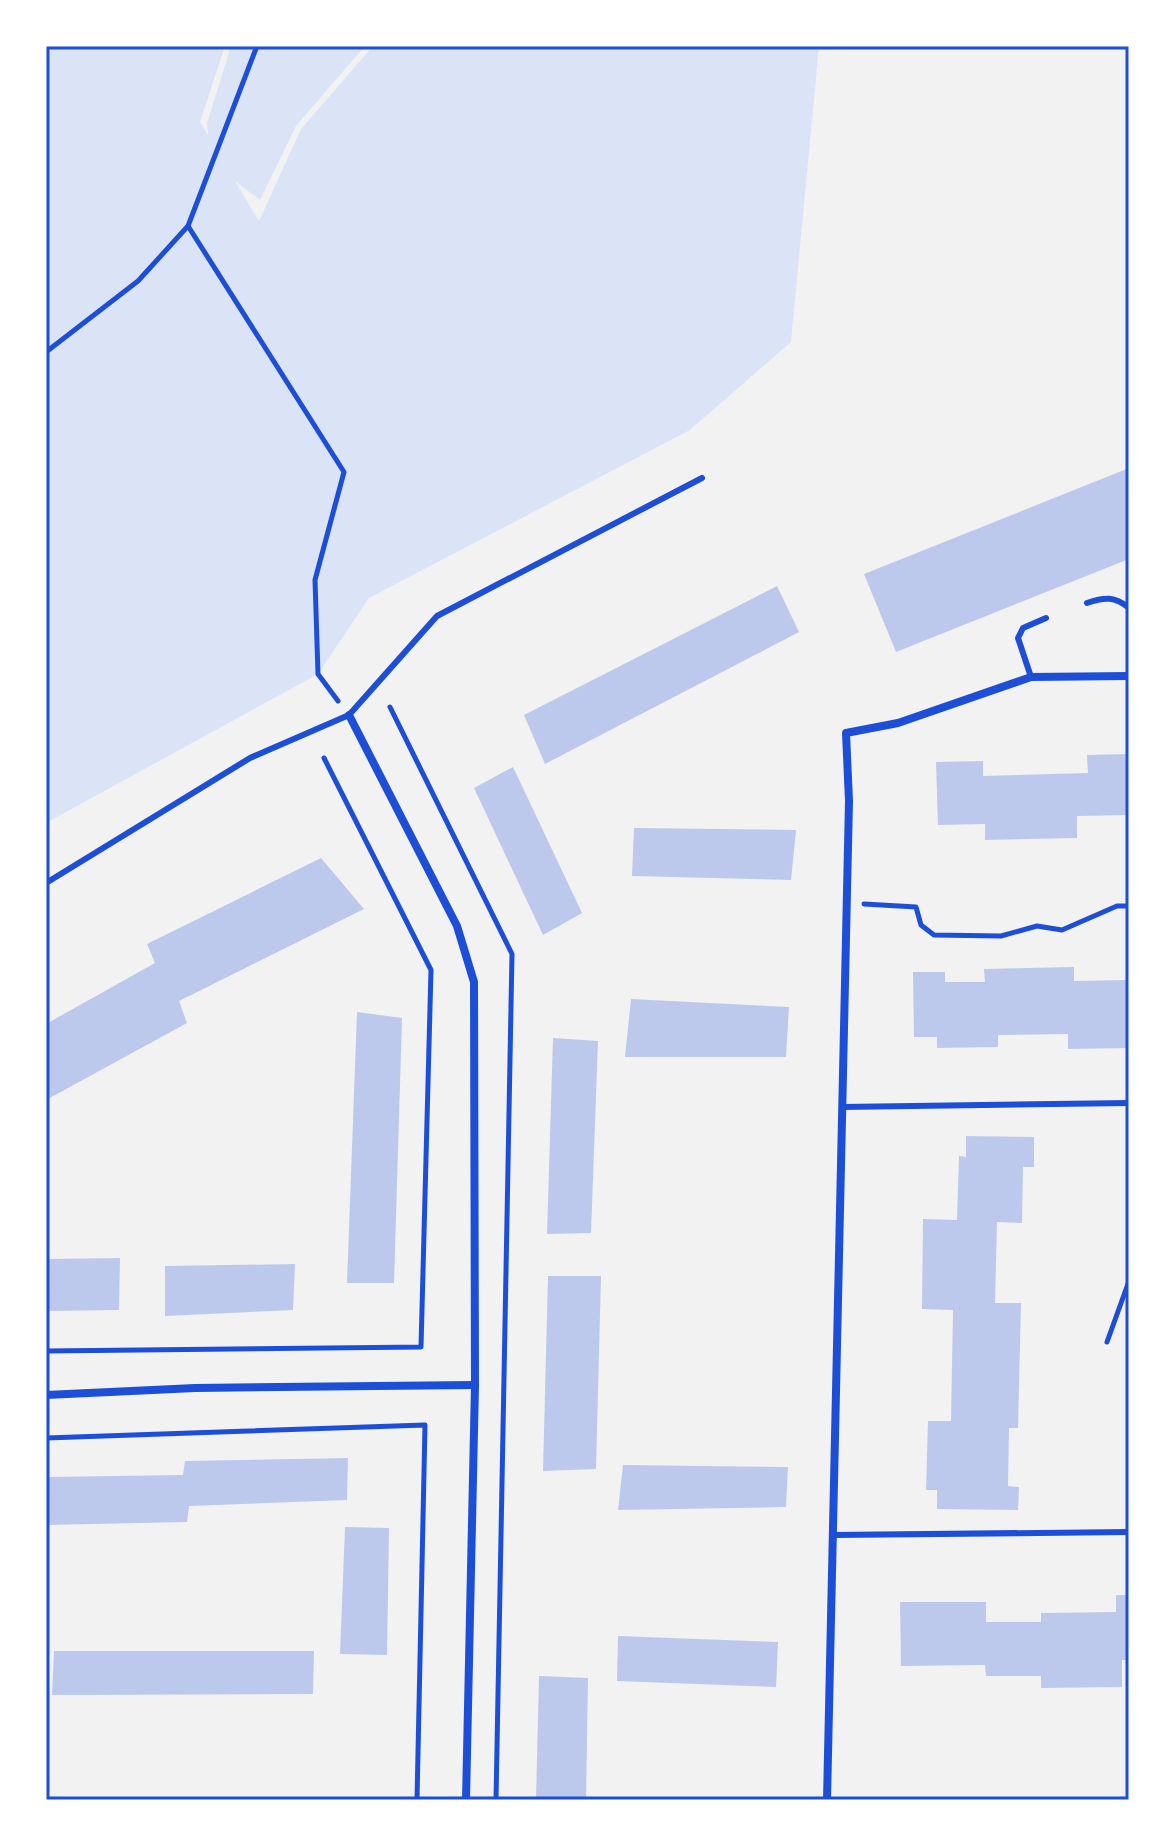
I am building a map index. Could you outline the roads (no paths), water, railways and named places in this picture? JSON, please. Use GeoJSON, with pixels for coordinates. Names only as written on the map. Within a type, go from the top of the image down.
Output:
{"type":"FeatureCollection","features":[{"type":"Feature","properties":{"kind":"street"},"geometry":{"type":"LineString","coordinates":[[827,1800],[847,903],[846,733],[898,723],[1031,677],[1129,676]]}},
{"type":"Feature","properties":{"kind":"street"},"geometry":{"type":"LineString","coordinates":[[349,715],[457,926],[471,962],[474,982],[475,1385],[466,1800]]}},
{"type":"Feature","properties":{"kind":"street"},"geometry":{"type":"LineString","coordinates":[[46,1395],[195,1388],[475,1385]]}},
{"type":"Feature","properties":{"kind":"lane"},"geometry":{"type":"LineString","coordinates":[[46,883],[250,758],[349,715],[437,616],[702,478]]}},
{"type":"Feature","properties":{"kind":"lane"},"geometry":{"type":"LineString","coordinates":[[1087,603],[1101,598],[1119,599],[1129,608]]}},
{"type":"Feature","properties":{"kind":"lane"},"geometry":{"type":"LineString","coordinates":[[1031,677],[1018,638],[1023,628],[1046,618]]}},
{"type":"Feature","properties":{"kind":"lane"},"geometry":{"type":"LineString","coordinates":[[842,1107],[1129,1103]]}},
{"type":"Feature","properties":{"kind":"lane"},"geometry":{"type":"LineString","coordinates":[[833,1535],[1129,1532]]}}]}
